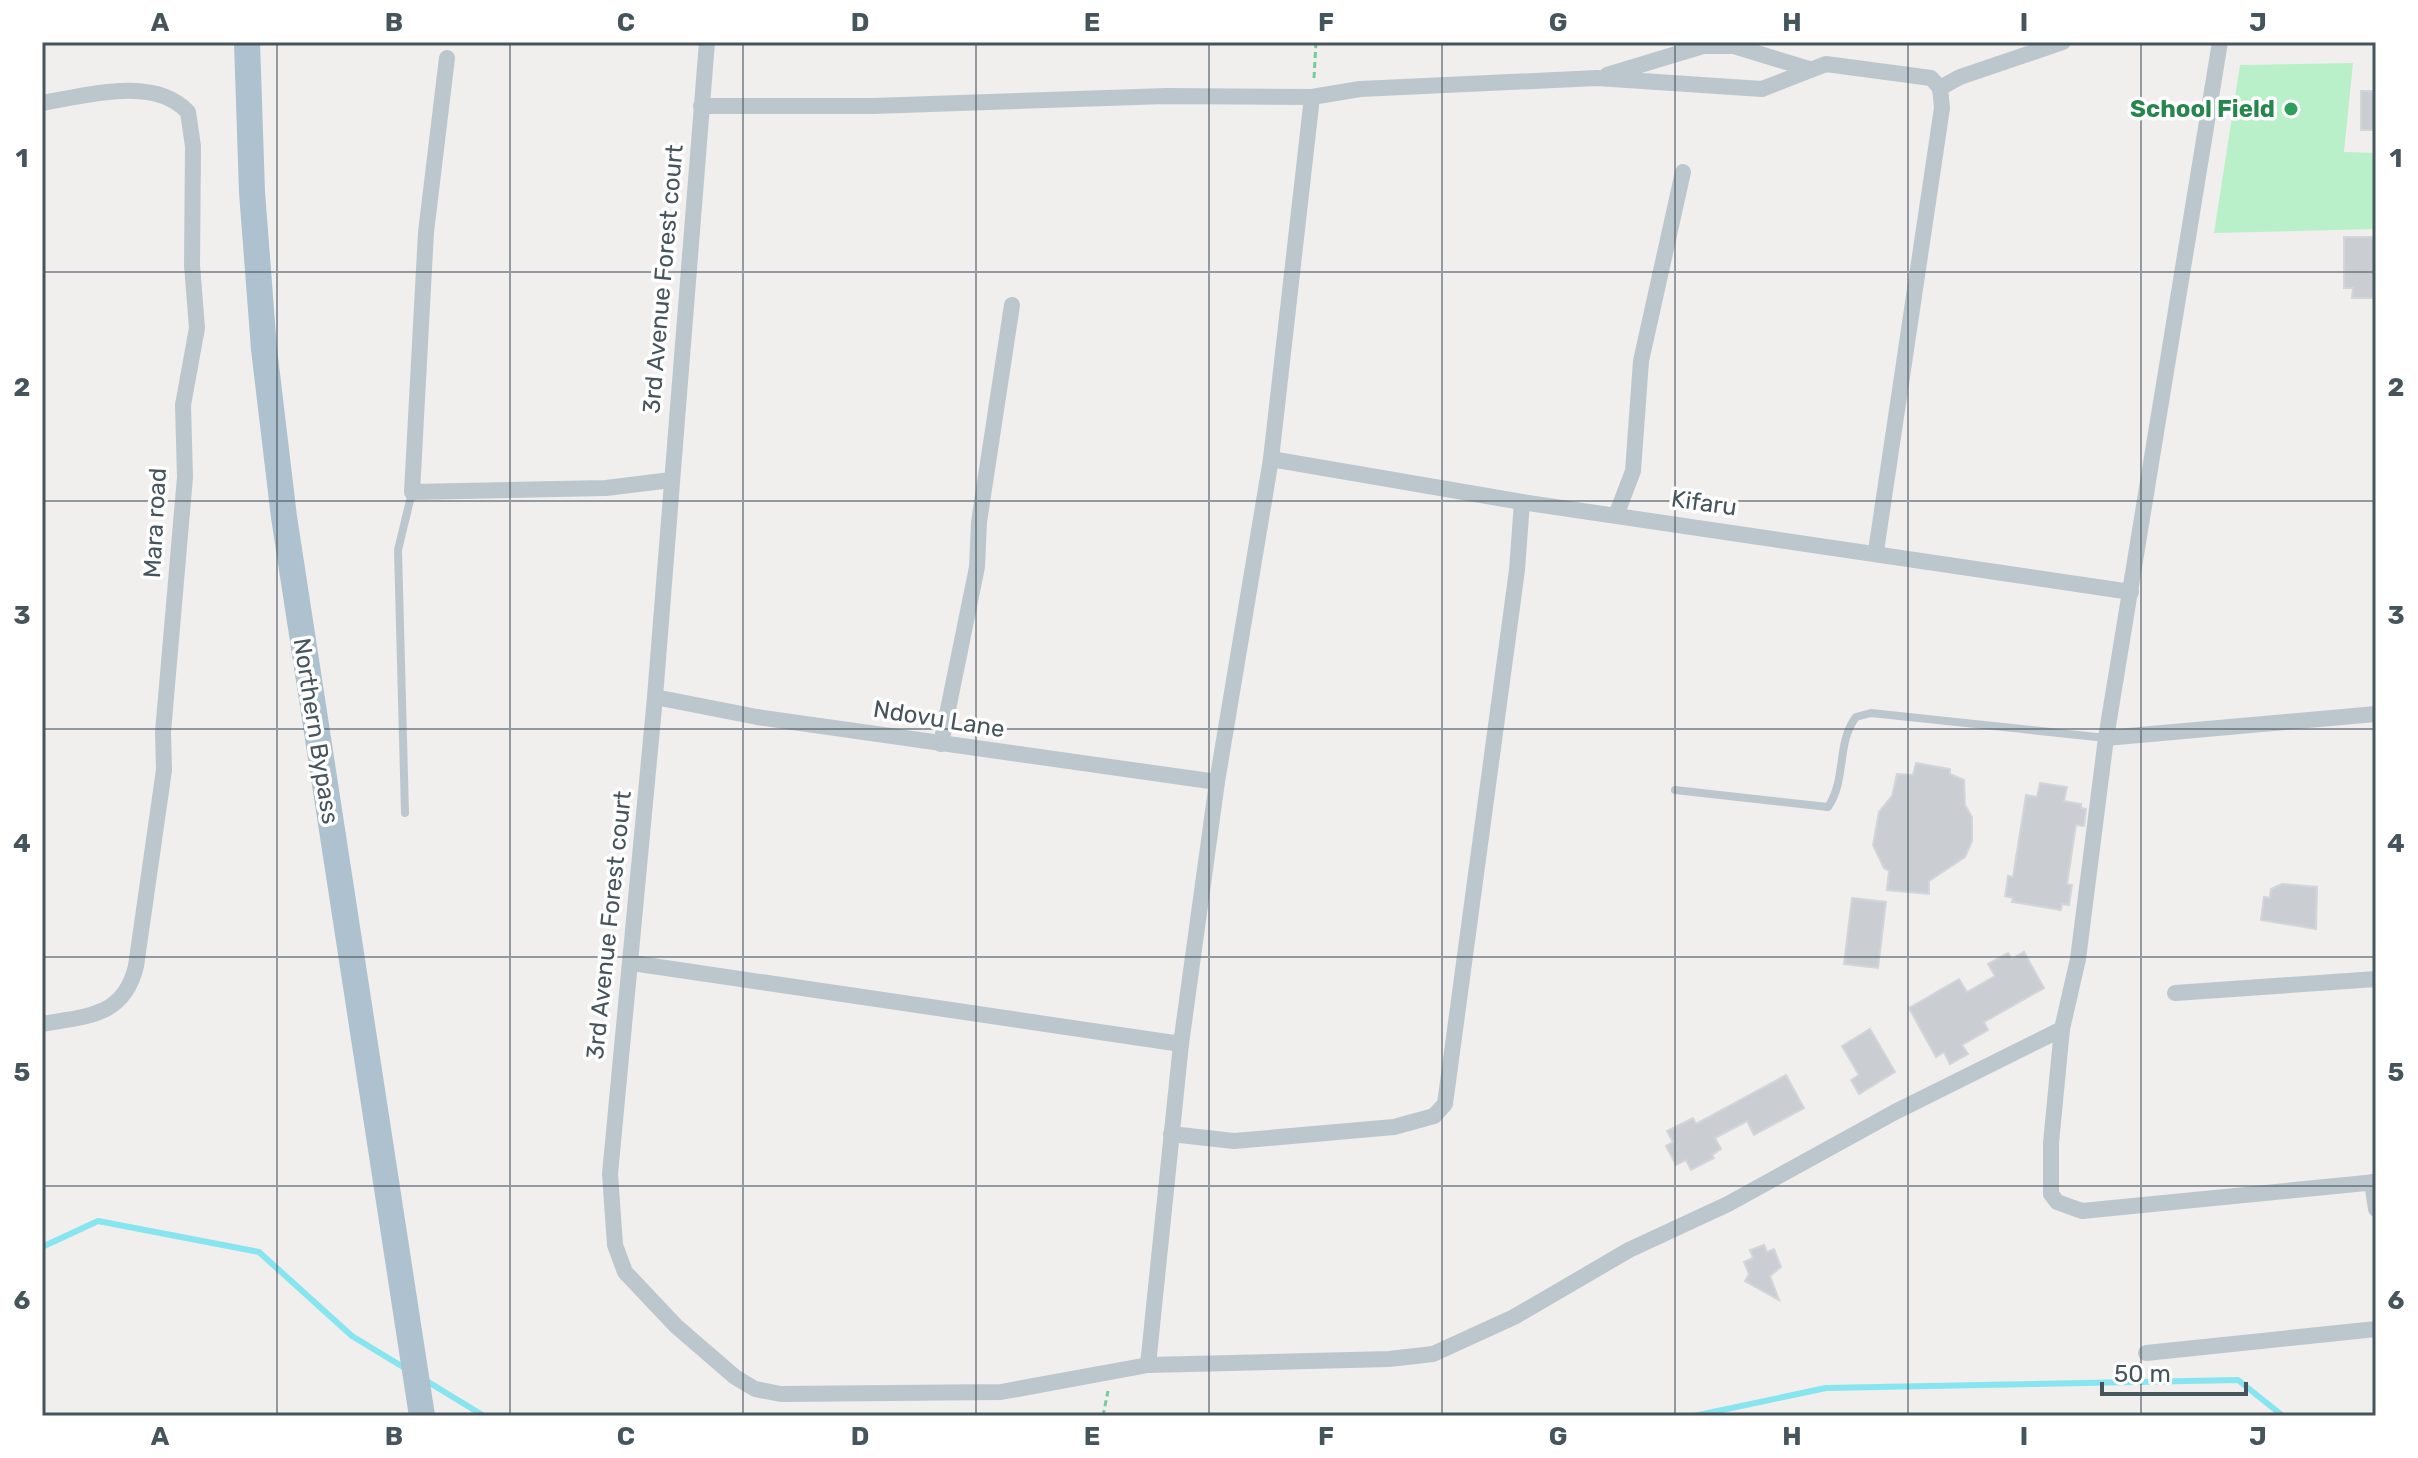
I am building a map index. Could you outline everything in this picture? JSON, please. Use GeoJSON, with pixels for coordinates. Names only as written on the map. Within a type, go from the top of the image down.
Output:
{"type":"FeatureCollection","features":[{"type":"Feature","properties":{"kind":"main road","name":"Northern Bypass"},"geometry":{"type":"LineString","coordinates":[[247,42],[252,192],[264,349],[284,517],[421,1411]]}},
{"type":"Feature","properties":{"kind":"street","name":"3rd Avenue Forest court"},"geometry":{"type":"LineString","coordinates":[[707,42],[655,697],[610,1174],[615,1245],[625,1272],[676,1326],[735,1377],[755,1389],[781,1394],[1001,1392],[1148,1365],[1389,1359],[1433,1354],[1514,1317],[1629,1250],[1728,1204],[1895,1112],[2062,1029]]}},
{"type":"Feature","properties":{"kind":"street"},"geometry":{"type":"LineString","coordinates":[[1940,88],[1960,77],[2063,42]]}},
{"type":"Feature","properties":{"kind":"street"},"geometry":{"type":"LineString","coordinates":[[2220,42],[2106,738],[2080,944],[2062,1029],[2050,1186],[2057,1202],[2082,1211],[2131,1208],[2227,1194],[2374,1182],[2376,1209]]}},
{"type":"Feature","properties":{"kind":"street"},"geometry":{"type":"LineString","coordinates":[[1597,78],[1703,46],[1734,46],[1809,69]]}},
{"type":"Feature","properties":{"kind":"street"},"geometry":{"type":"LineString","coordinates":[[447,58],[426,232],[412,492],[606,488],[671,480]]}},
{"type":"Feature","properties":{"kind":"street"},"geometry":{"type":"LineString","coordinates":[[701,106],[873,106],[1166,96],[1312,97],[1360,89],[1597,78],[1762,89],[1826,64],[1863,66],[1931,78],[1940,88],[1942,108],[1876,551]]}},
{"type":"Feature","properties":{"kind":"street","name":"Mara road"},"geometry":{"type":"LineString","coordinates":[[42,103],[138,92],[169,98],[188,112],[193,146],[192,265],[197,328],[183,405],[185,477],[163,732],[164,770],[134,975],[125,997],[104,1010],[42,1024]]}},
{"type":"Feature","properties":{"kind":"street"},"geometry":{"type":"LineString","coordinates":[[1148,1365],[1181,1044],[1217,782],[1271,459],[1312,97]]}},
{"type":"Feature","properties":{"kind":"street"},"geometry":{"type":"LineString","coordinates":[[1617,513],[1633,471],[1641,361],[1683,172]]}},
{"type":"Feature","properties":{"kind":"street"},"geometry":{"type":"LineString","coordinates":[[941,744],[977,567],[979,522],[1012,305]]}},
{"type":"Feature","properties":{"kind":"street","name":"Kifaru"},"geometry":{"type":"LineString","coordinates":[[1271,459],[1522,502],[1876,551],[2131,592]]}},
{"type":"Feature","properties":{"kind":"street"},"geometry":{"type":"LineString","coordinates":[[1171,1134],[1234,1141],[1394,1127],[1434,1116],[1445,1104],[1517,570],[1522,502]]}},
{"type":"Feature","properties":{"kind":"street","name":"Ndovu Lane"},"geometry":{"type":"LineString","coordinates":[[655,697],[941,744],[1217,782]]}},
{"type":"Feature","properties":{"kind":"street"},"geometry":{"type":"LineString","coordinates":[[2106,738],[2376,714]]}},
{"type":"Feature","properties":{"kind":"street"},"geometry":{"type":"LineString","coordinates":[[632,963],[1181,1044]]}},
{"type":"Feature","properties":{"kind":"street"},"geometry":{"type":"LineString","coordinates":[[2175,993],[2376,979]]}},
{"type":"Feature","properties":{"kind":"street"},"geometry":{"type":"LineString","coordinates":[[2146,1353],[2376,1329]]}},
{"type":"Feature","properties":{"kind":"lane"},"geometry":{"type":"LineString","coordinates":[[405,813],[398,550],[412,492]]}},
{"type":"Feature","properties":{"kind":"lane"},"geometry":{"type":"LineString","coordinates":[[1675,790],[1828,807],[1838,792],[1847,729],[1856,717],[1871,713],[2106,738]]}},
{"type":"Feature","properties":{"kind":"path"},"geometry":{"type":"LineString","coordinates":[[1312,97],[1316,42]]}},
{"type":"Feature","properties":{"kind":"path"},"geometry":{"type":"LineString","coordinates":[[1103,1416],[1116,1369]]}},
{"type":"Feature","properties":{"kind":"green space","name":"School Field"},"geometry":{"type":"Polygon","coordinates":[[[2353,63],[2344,152],[2376,153],[2376,229],[2214,233],[2240,65],[2353,63]]]}},
{"type":"Feature","properties":{"kind":"building"},"geometry":{"type":"Polygon","coordinates":[[[2361,91],[2376,91],[2376,130],[2361,130],[2361,91]]]}},
{"type":"Feature","properties":{"kind":"building"},"geometry":{"type":"Polygon","coordinates":[[[2344,237],[2376,237],[2374,298],[2352,298],[2353,288],[2344,288],[2344,237]]]}},
{"type":"Feature","properties":{"kind":"building"},"geometry":{"type":"Polygon","coordinates":[[[1916,763],[1950,769],[1950,774],[1964,780],[1965,805],[1972,817],[1972,841],[1965,857],[1929,881],[1929,894],[1887,890],[1889,871],[1884,868],[1873,845],[1879,812],[1892,796],[1897,774],[1913,775],[1916,763]]]}},
{"type":"Feature","properties":{"kind":"building"},"geometry":{"type":"Polygon","coordinates":[[[2040,783],[2067,787],[2064,801],[2081,804],[2081,808],[2086,809],[2084,826],[2076,825],[2067,884],[2072,885],[2069,905],[2062,904],[2061,910],[2012,902],[2013,898],[2005,896],[2008,876],[2013,877],[2026,795],[2037,797],[2040,783]]]}},
{"type":"Feature","properties":{"kind":"building"},"geometry":{"type":"Polygon","coordinates":[[[2282,884],[2317,887],[2316,929],[2261,920],[2264,897],[2270,898],[2271,889],[2282,884]]]}},
{"type":"Feature","properties":{"kind":"building"},"geometry":{"type":"Polygon","coordinates":[[[1852,898],[1886,902],[1878,968],[1844,964],[1852,898]]]}},
{"type":"Feature","properties":{"kind":"building"},"geometry":{"type":"Polygon","coordinates":[[[2024,952],[2044,988],[1984,1022],[1988,1030],[1962,1045],[1968,1054],[1950,1064],[1944,1052],[1936,1057],[1909,1008],[1959,979],[1967,992],[1995,976],[1988,964],[2008,953],[2012,959],[2024,952]]]}},
{"type":"Feature","properties":{"kind":"building"},"geometry":{"type":"Polygon","coordinates":[[[1870,1029],[1895,1072],[1859,1094],[1851,1080],[1859,1075],[1842,1046],[1870,1029]]]}},
{"type":"Feature","properties":{"kind":"building"},"geometry":{"type":"Polygon","coordinates":[[[1786,1075],[1804,1108],[1754,1135],[1747,1121],[1715,1138],[1721,1149],[1712,1155],[1714,1158],[1691,1170],[1686,1160],[1676,1165],[1666,1146],[1673,1142],[1667,1131],[1693,1118],[1696,1124],[1786,1075]]]}},
{"type":"Feature","properties":{"kind":"building"},"geometry":{"type":"Polygon","coordinates":[[[1764,1245],[1767,1252],[1774,1249],[1781,1267],[1770,1276],[1779,1300],[1745,1281],[1749,1274],[1744,1262],[1753,1258],[1750,1250],[1764,1245]]]}},
{"type":"Feature","properties":{"kind":"waterway"},"geometry":{"type":"LineString","coordinates":[[42,1247],[98,1221],[259,1252],[352,1336],[408,1370]]}},
{"type":"Feature","properties":{"kind":"waterway"},"geometry":{"type":"LineString","coordinates":[[425,1380],[484,1416]]}},
{"type":"Feature","properties":{"kind":"waterway"},"geometry":{"type":"LineString","coordinates":[[1694,1416],[1826,1388],[2238,1380],[2283,1416]]}},
{"type":"Feature","properties":{"kind":"place","name":"School Field"},"geometry":{"type":"Point","coordinates":[2291,109]}}]}
